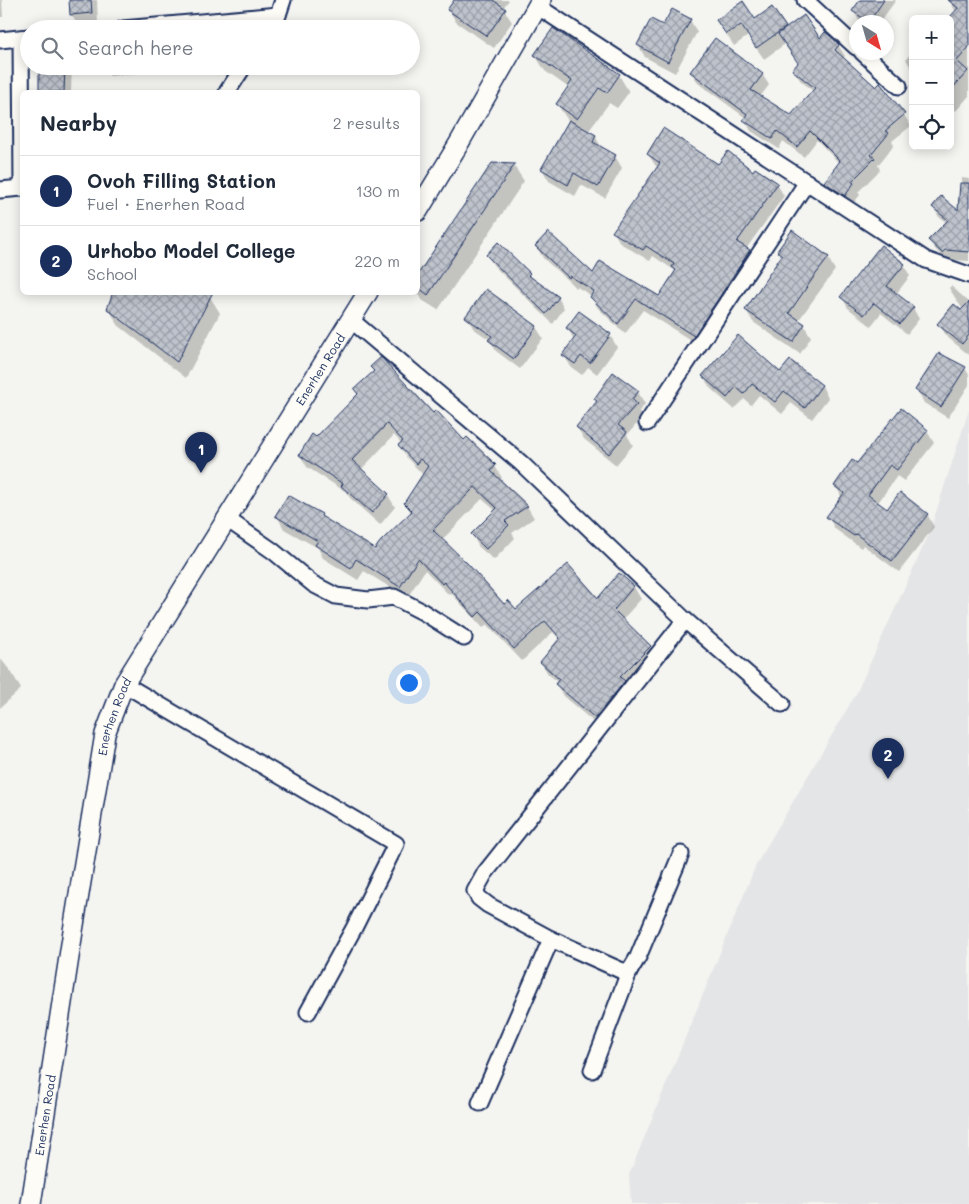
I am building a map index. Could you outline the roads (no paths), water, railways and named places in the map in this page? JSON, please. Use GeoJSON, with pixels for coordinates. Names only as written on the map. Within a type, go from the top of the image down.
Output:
{"type":"FeatureCollection","features":[{"type":"Feature","properties":{"kind":"street"},"geometry":{"type":"LineString","coordinates":[[274,20],[283,0]]}},
{"type":"Feature","properties":{"kind":"street"},"geometry":{"type":"LineString","coordinates":[[805,0],[849,41]]}},
{"type":"Feature","properties":{"kind":"street"},"geometry":{"type":"LineString","coordinates":[[420,208],[539,3],[926,260],[969,275]]}},
{"type":"Feature","properties":{"kind":"street"},"geometry":{"type":"LineString","coordinates":[[223,20],[278,15]]}},
{"type":"Feature","properties":{"kind":"street"},"geometry":{"type":"LineString","coordinates":[[0,40],[20,38]]}},
{"type":"Feature","properties":{"kind":"street"},"geometry":{"type":"LineString","coordinates":[[871,60],[899,86]]}},
{"type":"Feature","properties":{"kind":"street"},"geometry":{"type":"LineString","coordinates":[[24,75],[24,90]]}},
{"type":"Feature","properties":{"kind":"street"},"geometry":{"type":"LineString","coordinates":[[228,90],[238,75]]}},
{"type":"Feature","properties":{"kind":"street"},"geometry":{"type":"LineString","coordinates":[[647,423],[807,182]]}},
{"type":"Feature","properties":{"kind":"street"},"geometry":{"type":"LineString","coordinates":[[0,190],[20,188]]}},
{"type":"Feature","properties":{"kind":"street","name":"Enerhen Road"},"geometry":{"type":"LineString","coordinates":[[32,1204],[73,931],[106,734],[124,684],[366,295]]}},
{"type":"Feature","properties":{"kind":"street"},"geometry":{"type":"LineString","coordinates":[[351,320],[521,463],[685,620],[782,704]]}},
{"type":"Feature","properties":{"kind":"street"},"geometry":{"type":"LineString","coordinates":[[227,519],[273,551],[313,584],[336,596],[368,600],[394,596],[464,638]]}},
{"type":"Feature","properties":{"kind":"street"},"geometry":{"type":"LineString","coordinates":[[629,972],[620,970],[551,939],[488,905],[479,898],[475,891],[485,873],[685,620]]}},
{"type":"Feature","properties":{"kind":"street"},"geometry":{"type":"LineString","coordinates":[[124,684],[396,844],[354,928],[308,1012]]}},
{"type":"Feature","properties":{"kind":"street"},"geometry":{"type":"LineString","coordinates":[[592,1070],[629,972],[638,957],[681,854]]}},
{"type":"Feature","properties":{"kind":"street"},"geometry":{"type":"LineString","coordinates":[[480,1103],[551,939]]}},
{"type":"Feature","properties":{"kind":"place","name":"Ovoh Filling Station"},"geometry":{"type":"Point","coordinates":[201,473]}},
{"type":"Feature","properties":{"kind":"place","name":"Urhobo Model College"},"geometry":{"type":"Point","coordinates":[888,779]}}]}
